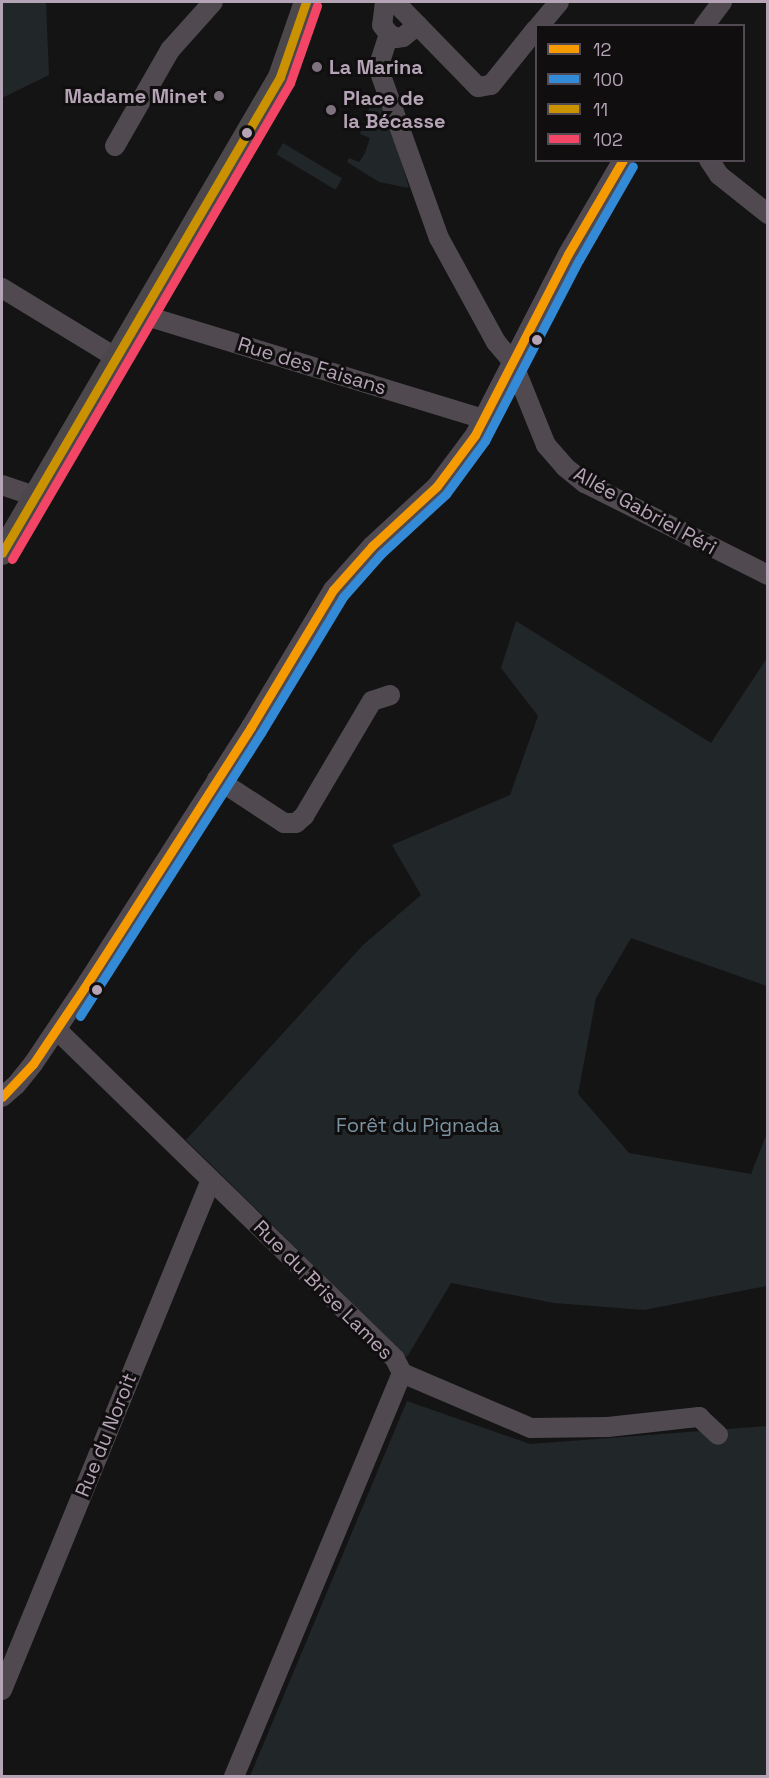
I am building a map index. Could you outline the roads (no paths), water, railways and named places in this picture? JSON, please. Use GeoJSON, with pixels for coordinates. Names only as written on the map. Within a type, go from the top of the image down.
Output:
{"type":"FeatureCollection","features":[{"type":"Feature","properties":{"kind":"main road"},"geometry":{"type":"LineString","coordinates":[[2,553],[280,77],[306,2]]}},
{"type":"Feature","properties":{"kind":"street"},"geometry":{"type":"LineString","coordinates":[[115,146],[170,50],[213,2]]}},
{"type":"Feature","properties":{"kind":"street"},"geometry":{"type":"LineString","coordinates":[[385,2],[382,25],[389,34],[396,38],[403,37],[418,26]]}},
{"type":"Feature","properties":{"kind":"street"},"geometry":{"type":"LineString","coordinates":[[395,2],[478,87],[491,85],[535,31]]}},
{"type":"Feature","properties":{"kind":"street"},"geometry":{"type":"LineString","coordinates":[[541,24],[559,2]]}},
{"type":"Feature","properties":{"kind":"street"},"geometry":{"type":"LineString","coordinates":[[706,24],[722,2]]}},
{"type":"Feature","properties":{"kind":"street","name":"Allée Gabriel Péri"},"geometry":{"type":"LineString","coordinates":[[389,34],[378,66],[439,238],[496,342],[512,362],[546,445],[565,467],[585,483],[768,575]]}},
{"type":"Feature","properties":{"kind":"street"},"geometry":{"type":"LineString","coordinates":[[2,1097],[16,1085],[57,1030],[217,779],[333,590],[372,546],[438,486],[461,456],[484,419],[568,254],[622,162]]}},
{"type":"Feature","properties":{"kind":"street"},"geometry":{"type":"LineString","coordinates":[[710,162],[719,175],[768,214]]}},
{"type":"Feature","properties":{"kind":"street"},"geometry":{"type":"LineString","coordinates":[[2,288],[115,357]]}},
{"type":"Feature","properties":{"kind":"street","name":"Rue des Faisans"},"geometry":{"type":"LineString","coordinates":[[140,314],[484,419]]}},
{"type":"Feature","properties":{"kind":"street"},"geometry":{"type":"LineString","coordinates":[[2,485],[34,496]]}},
{"type":"Feature","properties":{"kind":"street"},"geometry":{"type":"LineString","coordinates":[[217,779],[284,823],[296,824],[304,816],[372,701],[390,695]]}},
{"type":"Feature","properties":{"kind":"street","name":"Rue du Brise Lames"},"geometry":{"type":"LineString","coordinates":[[57,1030],[395,1359],[402,1373],[234,1776]]}},
{"type":"Feature","properties":{"kind":"street","name":"Rue du Noroit"},"geometry":{"type":"LineString","coordinates":[[2,1690],[211,1180]]}},
{"type":"Feature","properties":{"kind":"street"},"geometry":{"type":"LineString","coordinates":[[402,1373],[531,1428],[608,1427],[699,1417],[718,1435]]}},
{"type":"Feature","properties":{"kind":"place","name":"La Marina"},"geometry":{"type":"Point","coordinates":[317,67]}},
{"type":"Feature","properties":{"kind":"place","name":"Madame Minet"},"geometry":{"type":"Point","coordinates":[219,96]}},
{"type":"Feature","properties":{"kind":"place","name":"Place de la Bécasse"},"geometry":{"type":"Point","coordinates":[331,110]}},
{"type":"Feature","properties":{"kind":"park label","name":"Forêt du Pignada"},"geometry":{"type":"Point","coordinates":[418,1125]}}]}
